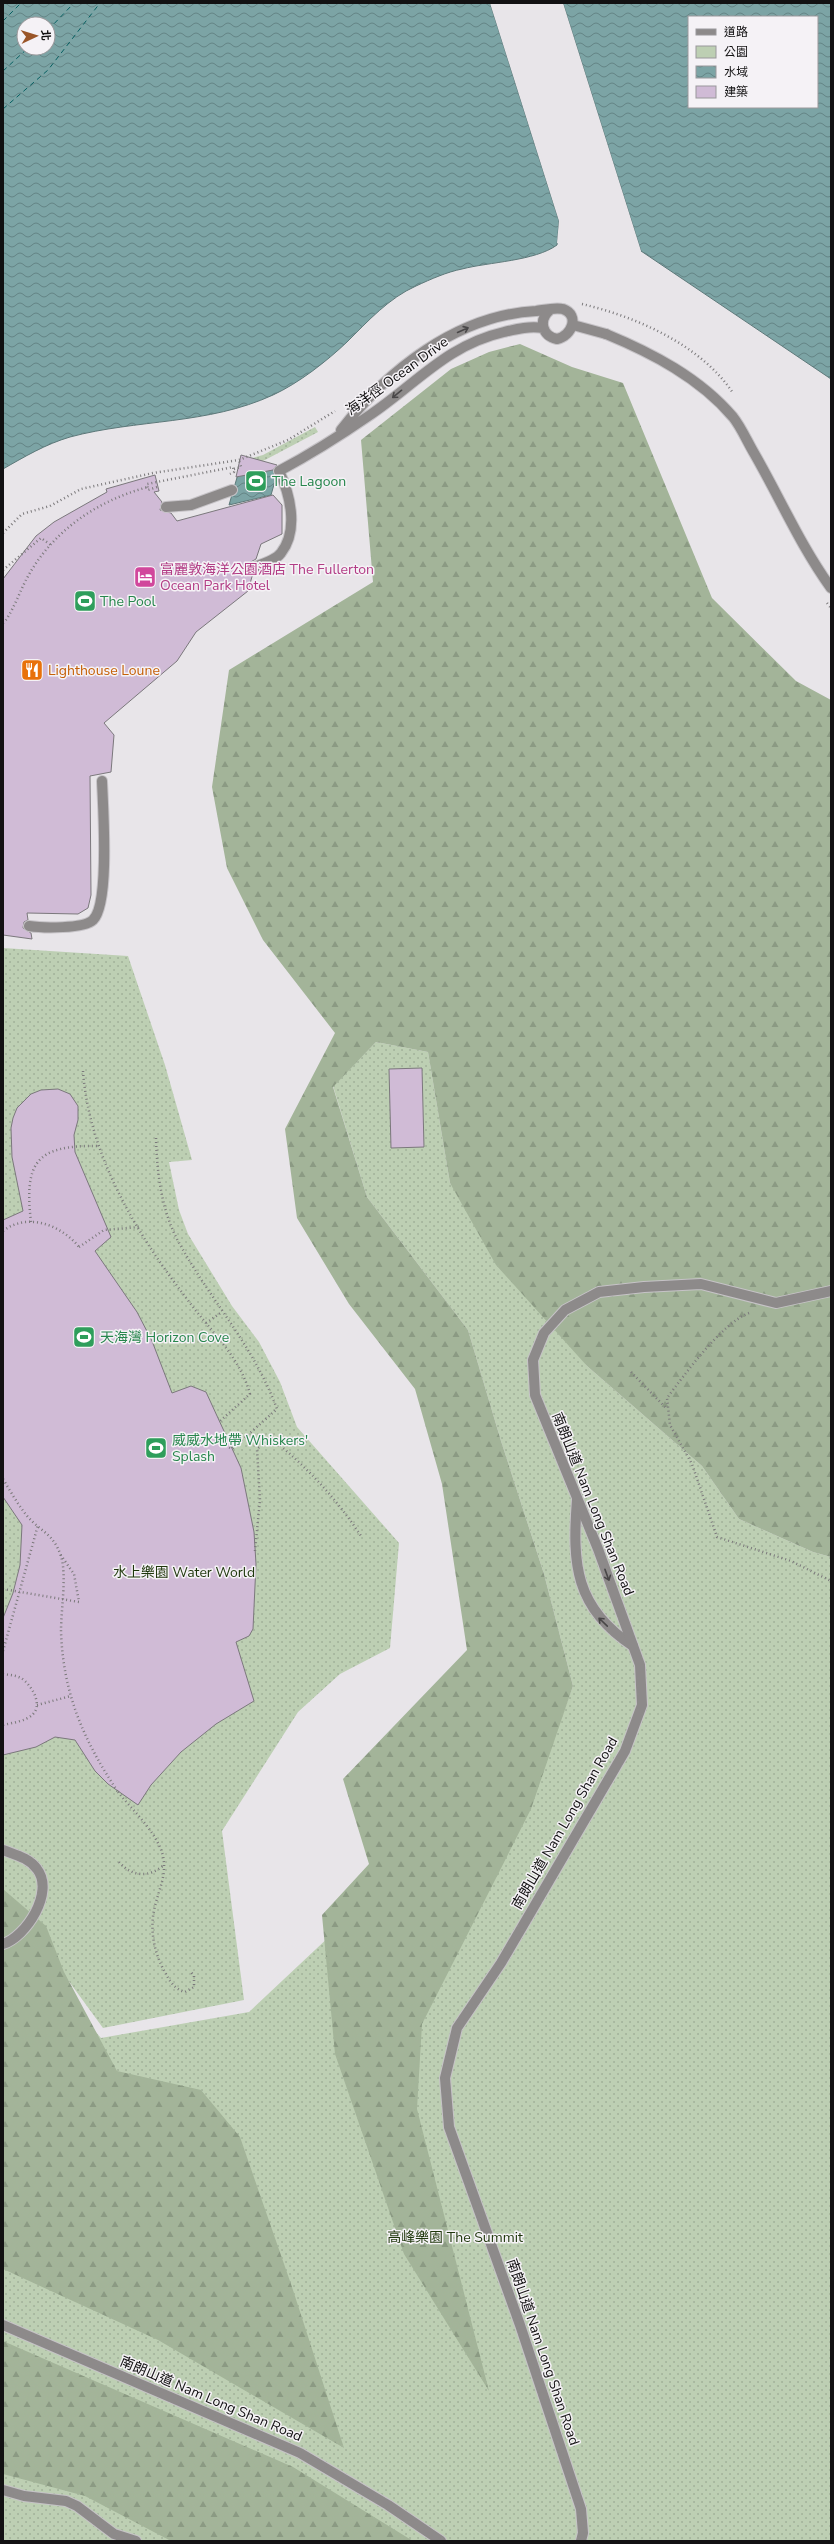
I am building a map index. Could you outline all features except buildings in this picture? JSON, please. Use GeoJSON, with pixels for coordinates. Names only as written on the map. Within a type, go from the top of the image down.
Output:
{"type":"FeatureCollection","features":[{"type":"Feature","properties":{"kind":"street","name":"海洋徑 Ocean Drive"},"geometry":{"type":"LineString","coordinates":[[338,435],[361,405],[435,344],[497,318],[516,313],[560,308],[565,310],[572,318],[572,325]]}},
{"type":"Feature","properties":{"kind":"street"},"geometry":{"type":"LineString","coordinates":[[550,310],[544,318],[543,328],[549,336],[557,339],[567,336],[572,325],[606,334],[632,345],[669,365],[712,394],[734,418],[764,470],[810,558],[831,588]]}},
{"type":"Feature","properties":{"kind":"street","name":"海洋徑 Ocean Drive"},"geometry":{"type":"LineString","coordinates":[[254,567],[281,554],[288,540],[292,514],[288,489],[279,470],[306,457],[371,414],[416,378],[455,350],[496,334],[527,327],[543,328]]}},
{"type":"Feature","properties":{"kind":"street"},"geometry":{"type":"LineString","coordinates":[[166,507],[191,505],[232,490]]}},
{"type":"Feature","properties":{"kind":"street"},"geometry":{"type":"LineString","coordinates":[[29,926],[42,928],[84,925],[92,922],[97,915],[104,891],[102,781]]}},
{"type":"Feature","properties":{"kind":"street","name":"南朗山道 Nam Long Shan Road"},"geometry":{"type":"LineString","coordinates":[[581,2541],[583,2533],[581,2509],[520,2325],[449,2127],[445,2078],[457,2028],[501,1963],[625,1751],[642,1705],[640,1665],[578,1500],[535,1396],[533,1360],[544,1333],[565,1310],[599,1292],[644,1287],[701,1284],[776,1303],[831,1291]]}},
{"type":"Feature","properties":{"kind":"street"},"geometry":{"type":"LineString","coordinates":[[578,1500],[574,1536],[577,1565],[586,1598],[598,1618],[617,1636],[633,1646]]}},
{"type":"Feature","properties":{"kind":"street"},"geometry":{"type":"LineString","coordinates":[[3,1850],[29,1861],[38,1871],[42,1884],[41,1899],[35,1914],[20,1935],[13,1941],[3,1944]]}},
{"type":"Feature","properties":{"kind":"street","name":"南朗山道 Nam Long Shan Road"},"geometry":{"type":"LineString","coordinates":[[3,2324],[300,2453],[388,2505],[441,2541]]}},
{"type":"Feature","properties":{"kind":"street"},"geometry":{"type":"LineString","coordinates":[[3,2490],[24,2496],[66,2501],[77,2506],[114,2534],[136,2541]]}},
{"type":"Feature","properties":{"kind":"path"},"geometry":{"type":"LineString","coordinates":[[3,533],[22,514],[50,506],[81,489],[153,473],[239,460],[241,467],[234,469],[233,467],[147,484],[148,487],[121,494],[92,509],[51,545],[34,563],[3,623]]}},
{"type":"Feature","properties":{"kind":"path"},"geometry":{"type":"LineString","coordinates":[[227,474],[234,472],[234,469]]}},
{"type":"Feature","properties":{"kind":"path"},"geometry":{"type":"LineString","coordinates":[[148,487],[148,490],[157,487]]}},
{"type":"Feature","properties":{"kind":"path"},"geometry":{"type":"LineString","coordinates":[[3,570],[41,538],[51,545]]}},
{"type":"Feature","properties":{"kind":"path"},"geometry":{"type":"LineString","coordinates":[[823,598],[831,608]]}},
{"type":"Feature","properties":{"kind":"path"},"geometry":{"type":"LineString","coordinates":[[83,1071],[89,1116],[98,1146],[139,1227],[170,1277],[233,1355],[246,1380],[250,1394],[219,1422]]}},
{"type":"Feature","properties":{"kind":"path"},"geometry":{"type":"LineString","coordinates":[[156,1138],[160,1183],[167,1214],[177,1238],[222,1312],[253,1355],[277,1409],[232,1449],[216,1441],[208,1439],[183,1444]]}},
{"type":"Feature","properties":{"kind":"path"},"geometry":{"type":"LineString","coordinates":[[31,1222],[28,1186],[30,1175],[43,1157],[63,1146],[98,1146]]}},
{"type":"Feature","properties":{"kind":"path"},"geometry":{"type":"LineString","coordinates":[[3,1231],[16,1224],[31,1222],[46,1224],[56,1228],[78,1247],[111,1228],[126,1229],[139,1227]]}},
{"type":"Feature","properties":{"kind":"path"},"geometry":{"type":"LineString","coordinates":[[206,1323],[222,1312]]}},
{"type":"Feature","properties":{"kind":"path"},"geometry":{"type":"LineString","coordinates":[[750,1312],[738,1317],[696,1360],[667,1398],[670,1424],[692,1464],[717,1537],[791,1561],[831,1581]]}},
{"type":"Feature","properties":{"kind":"path"},"geometry":{"type":"LineString","coordinates":[[631,1372],[668,1410]]}},
{"type":"Feature","properties":{"kind":"path"},"geometry":{"type":"LineString","coordinates":[[255,1550],[260,1500],[257,1449],[271,1438],[312,1473],[346,1514],[361,1536]]}},
{"type":"Feature","properties":{"kind":"path"},"geometry":{"type":"LineString","coordinates":[[3,1479],[29,1518],[47,1532],[74,1574],[79,1602],[3,1590]]}},
{"type":"Feature","properties":{"kind":"path"},"geometry":{"type":"LineString","coordinates":[[3,1651],[38,1525]]}},
{"type":"Feature","properties":{"kind":"path"},"geometry":{"type":"LineString","coordinates":[[60,1554],[64,1575],[61,1604],[62,1641],[71,1696],[84,1736],[118,1792],[153,1835],[162,1855],[164,1865],[162,1886],[153,1919],[157,1956],[168,1977],[179,1991],[185,1992],[194,1987],[194,1976],[191,1972]]}},
{"type":"Feature","properties":{"kind":"path"},"geometry":{"type":"LineString","coordinates":[[3,1674],[13,1675],[26,1681],[34,1693],[37,1705],[35,1712],[29,1717],[3,1725]]}},
{"type":"Feature","properties":{"kind":"path"},"geometry":{"type":"LineString","coordinates":[[37,1705],[71,1696]]}},
{"type":"Feature","properties":{"kind":"path"},"geometry":{"type":"LineString","coordinates":[[120,1862],[130,1872],[145,1875],[152,1873],[164,1865]]}},
{"type":"Feature","properties":{"kind":"green space"},"geometry":{"type":"Polygon","coordinates":[[[520,344],[572,367],[623,383],[712,598],[796,681],[831,700],[831,1557],[813,1552],[739,1519],[702,1466],[587,1366],[496,1265],[450,1183],[428,1052],[376,1042],[333,1087],[367,1197],[468,1330],[501,1441],[544,1574],[573,1686],[531,1809],[422,2024],[417,2109],[489,2391],[404,2254],[335,2054],[322,1915],[369,1864],[343,1779],[467,1650],[442,1484],[415,1389],[349,1304],[297,1218],[285,1129],[335,1033],[263,940],[227,868],[212,787],[229,670],[373,582],[361,440],[451,369],[489,352],[520,344]]]}},
{"type":"Feature","properties":{"kind":"green space"},"geometry":{"type":"Polygon","coordinates":[[[315,427],[318,432],[265,460],[244,468],[242,461],[263,455],[315,427]]]}},
{"type":"Feature","properties":{"kind":"green space","name":"水上樂園 Water World"},"geometry":{"type":"Polygon","coordinates":[[[3,948],[128,956],[165,1065],[192,1160],[169,1162],[179,1210],[188,1234],[232,1306],[259,1342],[280,1382],[297,1427],[399,1543],[390,1648],[340,1674],[298,1712],[222,1831],[244,2000],[103,2028],[3,1891],[3,948]]]}},
{"type":"Feature","properties":{"kind":"green space","name":"高峰樂園 The Summit"},"geometry":{"type":"Polygon","coordinates":[[[376,1042],[428,1052],[450,1183],[587,1366],[702,1466],[739,1519],[813,1552],[831,1557],[831,2541],[3,2541],[3,1925],[101,2038],[249,2012],[561,1719],[573,1686],[544,1574],[501,1441],[468,1330],[367,1197],[333,1086],[376,1042]]]}},
{"type":"Feature","properties":{"kind":"green space"},"geometry":{"type":"Polygon","coordinates":[[[3,1889],[46,1926],[64,1972],[117,2071],[201,2090],[240,2137],[292,2287],[344,2448],[158,2340],[3,2269],[3,1889]]]}},
{"type":"Feature","properties":{"kind":"green space"},"geometry":{"type":"Polygon","coordinates":[[[3,2341],[293,2467],[413,2541],[171,2541],[85,2496],[3,2474],[3,2341]]]}},
{"type":"Feature","properties":{"kind":"water"},"geometry":{"type":"Polygon","coordinates":[[[3,3],[490,3],[559,221],[557,245],[537,255],[451,272],[406,291],[388,303],[331,357],[303,378],[273,395],[248,405],[198,417],[95,431],[61,440],[27,455],[3,469],[3,3]]]}},
{"type":"Feature","properties":{"kind":"water"},"geometry":{"type":"Polygon","coordinates":[[[563,3],[831,3],[831,379],[641,251],[563,3]]]}},
{"type":"Feature","properties":{"kind":"water","name":"The Lagoon"},"geometry":{"type":"Polygon","coordinates":[[[243,457],[279,467],[271,495],[229,505],[243,457]]]}},
{"type":"Feature","properties":{"kind":"pier"},"geometry":{"type":"Polygon","coordinates":[[[490,3],[493,3],[561,220],[559,243],[557,243],[559,221],[490,3]]]}},
{"type":"Feature","properties":{"kind":"pier"},"geometry":{"type":"Polygon","coordinates":[[[561,3],[563,3],[641,251],[639,251],[561,3]]]}},
{"type":"Feature","properties":{"kind":"ferry route"},"geometry":{"type":"LineString","coordinates":[[3,21],[21,3]]}},
{"type":"Feature","properties":{"kind":"ferry route"},"geometry":{"type":"LineString","coordinates":[[56,22],[74,3]]}},
{"type":"Feature","properties":{"kind":"ferry route"},"geometry":{"type":"LineString","coordinates":[[3,109],[48,70],[100,3]]}},
{"type":"Feature","properties":{"kind":"ferry route"},"geometry":{"type":"LineString","coordinates":[[3,71],[19,56]]}},
{"type":"Feature","properties":{"kind":"place","name":"The Lagoon"},"geometry":{"type":"Point","coordinates":[256,481]}},
{"type":"Feature","properties":{"kind":"place","name":"富麗敦海洋公園酒店 The Fullerton Ocean Park Hotel"},"geometry":{"type":"Point","coordinates":[145,577]}},
{"type":"Feature","properties":{"kind":"place","name":"The Pool"},"geometry":{"type":"Point","coordinates":[85,601]}},
{"type":"Feature","properties":{"kind":"place","name":"Lighthouse Loune"},"geometry":{"type":"Point","coordinates":[32,670]}},
{"type":"Feature","properties":{"kind":"place","name":"天海灣 Horizon Cove"},"geometry":{"type":"Point","coordinates":[84,1337]}},
{"type":"Feature","properties":{"kind":"place","name":"威威水地帶 Whiskers' Splash"},"geometry":{"type":"Point","coordinates":[156,1448]}}]}
